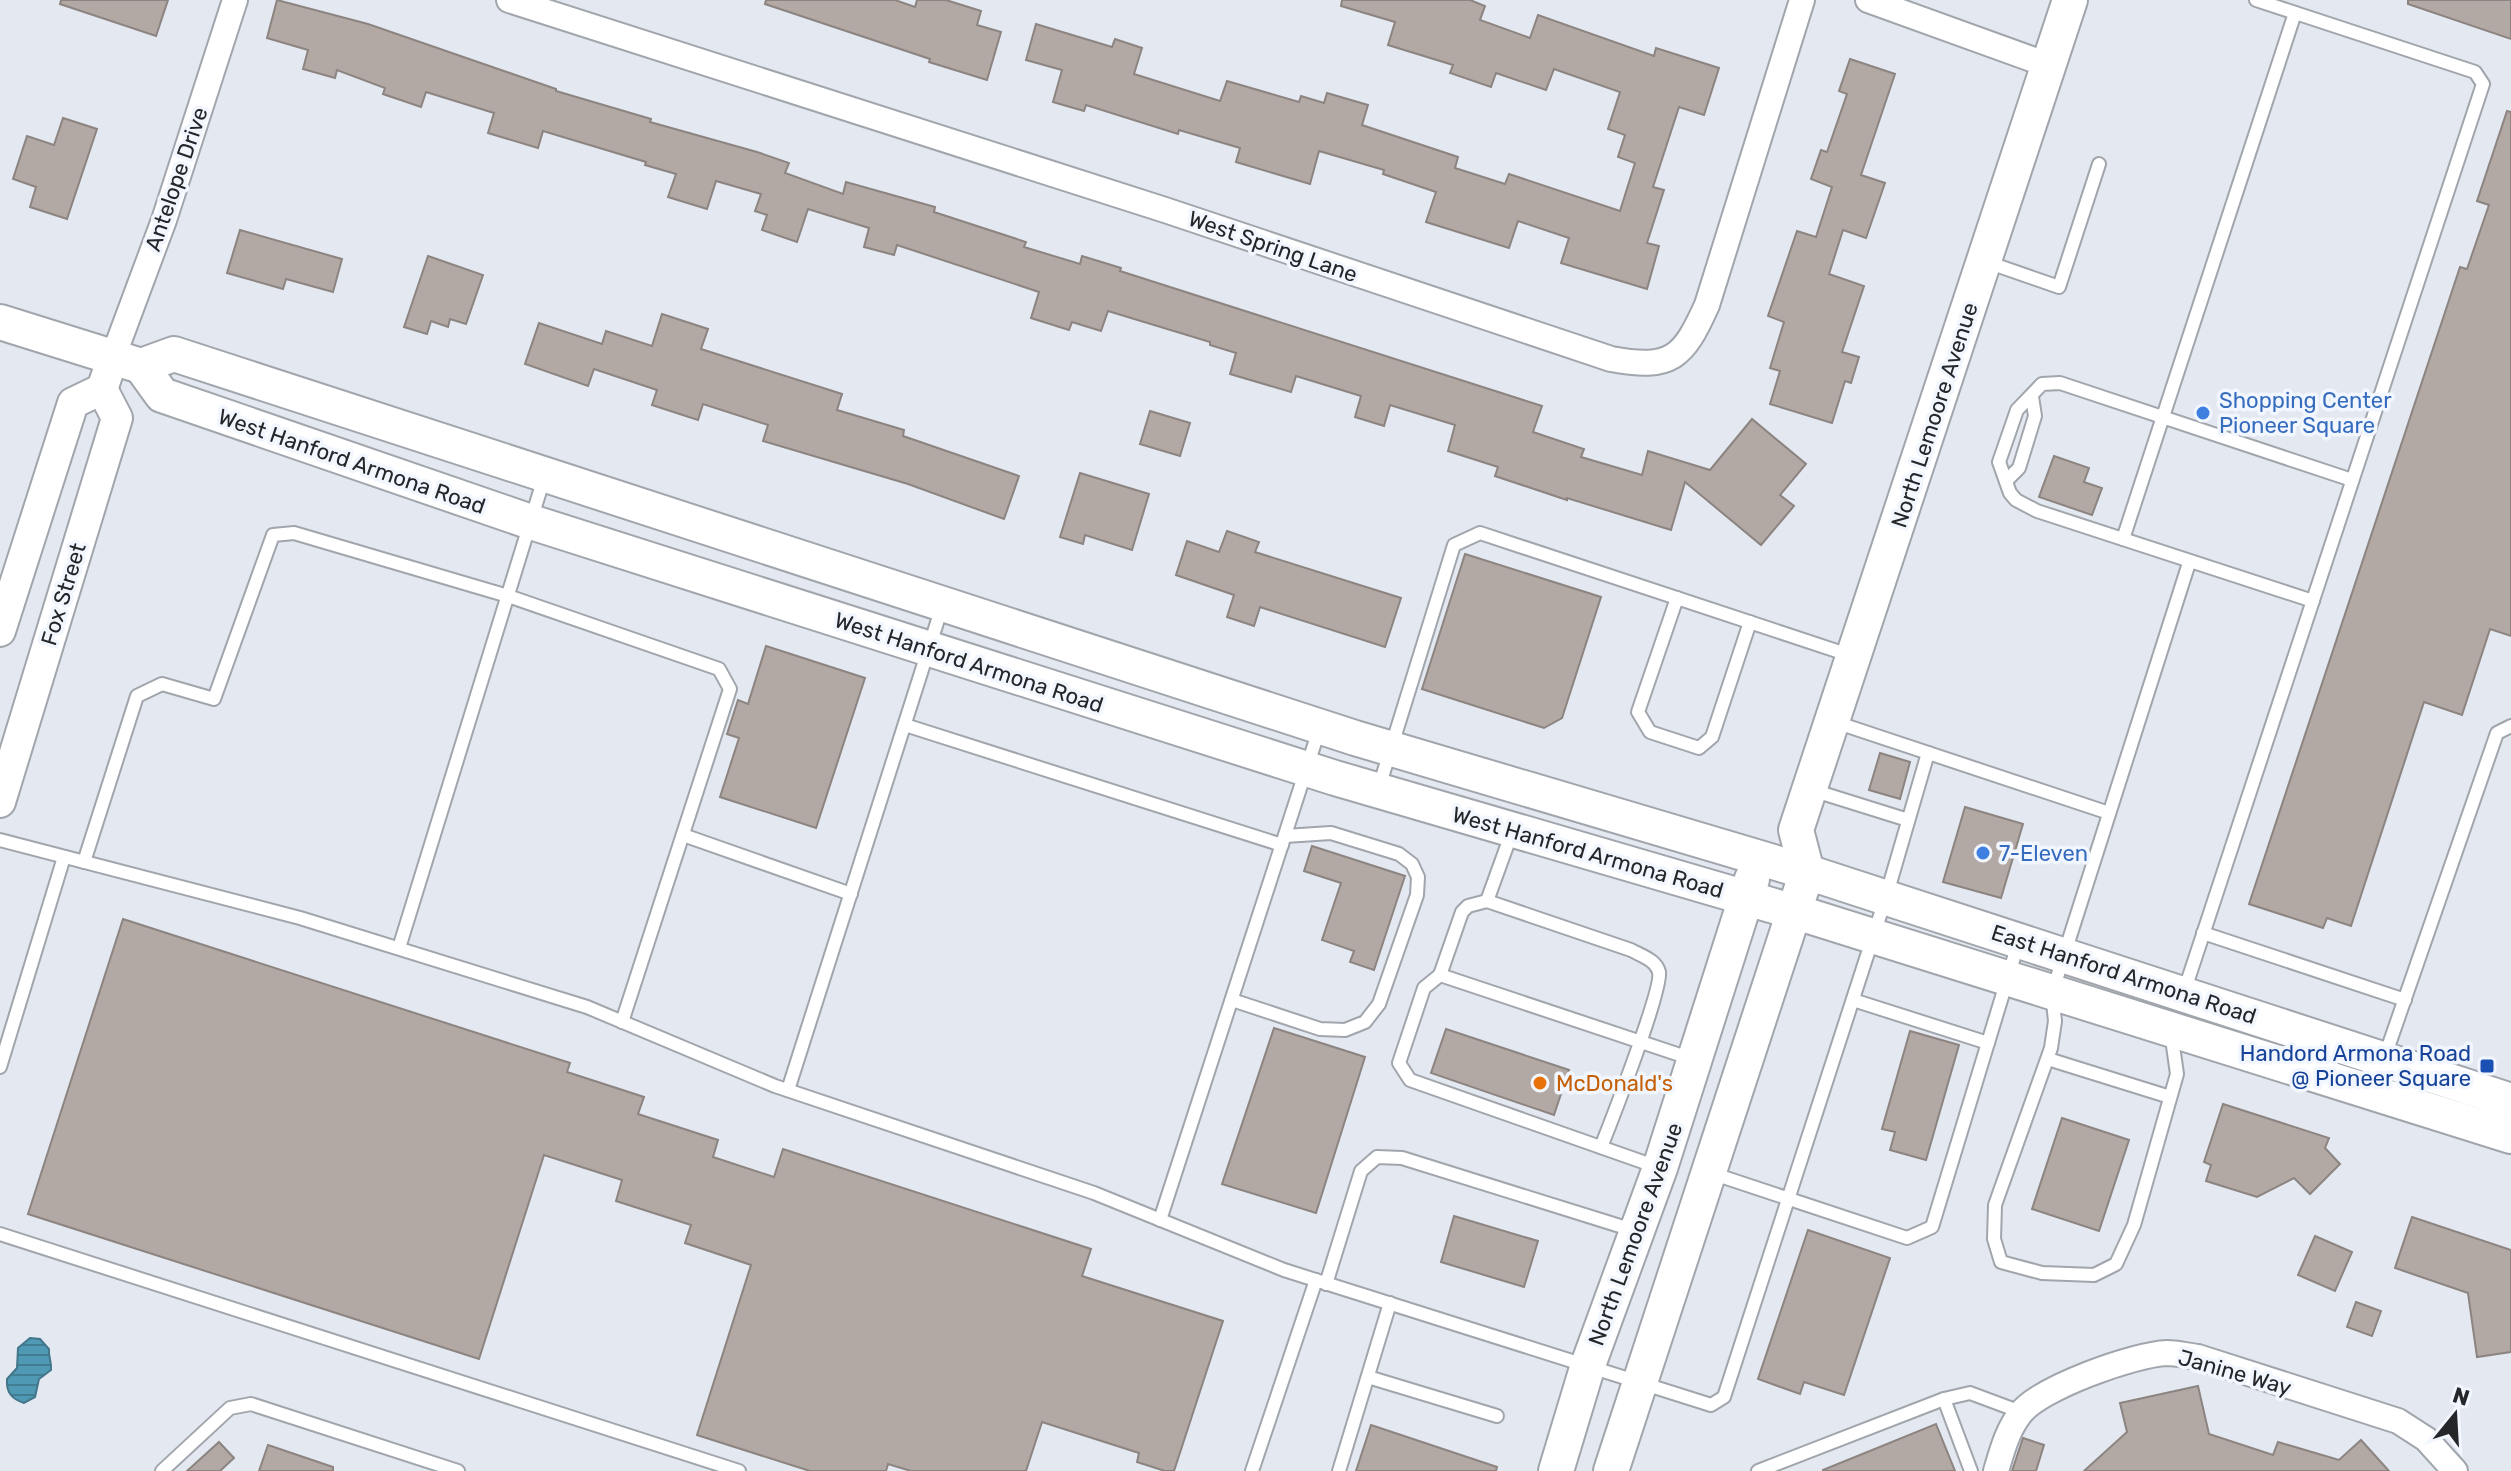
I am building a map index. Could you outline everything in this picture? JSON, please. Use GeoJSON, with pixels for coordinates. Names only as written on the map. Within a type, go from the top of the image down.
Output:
{"type":"FeatureCollection","features":[{"type":"Feature","properties":{"kind":"main road","name":"North Lemoore Avenue"},"geometry":{"type":"LineString","coordinates":[[1796,830],[2070,0]]}},
{"type":"Feature","properties":{"kind":"main road"},"geometry":{"type":"LineString","coordinates":[[0,322],[119,370]]}},
{"type":"Feature","properties":{"kind":"main road","name":"West Hanford Armona Road"},"geometry":{"type":"LineString","coordinates":[[119,370],[174,354],[1320,726],[1748,853]]}},
{"type":"Feature","properties":{"kind":"main road","name":"West Hanford Armona Road"},"geometry":{"type":"LineString","coordinates":[[119,370],[162,395],[531,522],[1306,768],[1805,916]]}},
{"type":"Feature","properties":{"kind":"main road"},"geometry":{"type":"LineString","coordinates":[[1513,830],[1528,788]]}},
{"type":"Feature","properties":{"kind":"main road"},"geometry":{"type":"LineString","coordinates":[[1611,1471],[1708,1172],[1805,916],[1807,872],[1796,830],[1748,853]]}},
{"type":"Feature","properties":{"kind":"main road","name":"North Lemoore Avenue"},"geometry":{"type":"LineString","coordinates":[[1556,1471],[1588,1365],[1660,1168],[1746,899],[1748,853]]}},
{"type":"Feature","properties":{"kind":"main road","name":"East Hanford Armona Road"},"geometry":{"type":"LineString","coordinates":[[1748,853],[2064,955],[2177,1012]]}},
{"type":"Feature","properties":{"kind":"main road","name":"East Hanford Armona Road"},"geometry":{"type":"LineString","coordinates":[[1805,916],[2052,993],[2177,1012],[2379,1076],[2511,1101]]}},
{"type":"Feature","properties":{"kind":"main road","name":"East Hanford Armona Road"},"geometry":{"type":"LineString","coordinates":[[2379,1076],[2511,1136]]}},
{"type":"Feature","properties":{"kind":"main road"},"geometry":{"type":"LineString","coordinates":[[1638,1232],[1684,1246]]}},
{"type":"Feature","properties":{"kind":"street","name":"Antelope Drive"},"geometry":{"type":"LineString","coordinates":[[119,370],[235,0]]}},
{"type":"Feature","properties":{"kind":"street","name":"West Spring Lane"},"geometry":{"type":"LineString","coordinates":[[509,0],[1165,210],[1611,359],[1635,364],[1668,359],[1682,351],[1702,317],[1802,0]]}},
{"type":"Feature","properties":{"kind":"street"},"geometry":{"type":"LineString","coordinates":[[1868,0],[2048,65]]}},
{"type":"Feature","properties":{"kind":"street"},"geometry":{"type":"LineString","coordinates":[[0,631],[73,403],[119,370]]}},
{"type":"Feature","properties":{"kind":"street","name":"Fox Street"},"geometry":{"type":"LineString","coordinates":[[0,802],[117,418],[119,370]]}},
{"type":"Feature","properties":{"kind":"street","name":"Janine Way"},"geometry":{"type":"LineString","coordinates":[[2021,1412],[2038,1398],[2072,1381],[2145,1356],[2169,1353],[2198,1357],[2398,1421],[2426,1439],[2455,1471]]}},
{"type":"Feature","properties":{"kind":"street"},"geometry":{"type":"LineString","coordinates":[[1996,1471],[2008,1433],[2021,1412]]}},
{"type":"Feature","properties":{"kind":"lane"},"geometry":{"type":"LineString","coordinates":[[2189,563],[2052,993],[2055,1021],[2048,1059],[1995,1205],[1994,1239],[2001,1262],[2042,1273],[2094,1275],[2116,1264],[2134,1225],[2177,1074],[2177,1012],[2483,84],[2475,72],[2256,0]]}},
{"type":"Feature","properties":{"kind":"lane"},"geometry":{"type":"LineString","coordinates":[[2123,539],[2295,13]]}},
{"type":"Feature","properties":{"kind":"lane"},"geometry":{"type":"LineString","coordinates":[[1984,261],[2059,287],[2099,164]]}},
{"type":"Feature","properties":{"kind":"lane"},"geometry":{"type":"LineString","coordinates":[[2313,601],[2037,511],[2016,500],[2010,493],[1999,462],[2017,410],[2042,384],[2060,383],[2352,480]]}},
{"type":"Feature","properties":{"kind":"lane"},"geometry":{"type":"LineString","coordinates":[[2006,481],[2019,468],[2035,416],[2032,397]]}},
{"type":"Feature","properties":{"kind":"lane"},"geometry":{"type":"LineString","coordinates":[[399,948],[545,475]]}},
{"type":"Feature","properties":{"kind":"lane"},"geometry":{"type":"LineString","coordinates":[[84,862],[137,696],[162,684],[214,699],[273,535],[294,533],[508,596],[719,669],[730,689],[622,1022]]}},
{"type":"Feature","properties":{"kind":"lane"},"geometry":{"type":"LineString","coordinates":[[1378,790],[1454,545],[1480,533],[1854,656]]}},
{"type":"Feature","properties":{"kind":"lane"},"geometry":{"type":"LineString","coordinates":[[1677,598],[1638,712],[1650,732],[1699,748],[1712,737],[1750,622]]}},
{"type":"Feature","properties":{"kind":"lane"},"geometry":{"type":"LineString","coordinates":[[788,1090],[943,604]]}},
{"type":"Feature","properties":{"kind":"lane"},"geometry":{"type":"LineString","coordinates":[[1832,721],[2109,813]]}},
{"type":"Feature","properties":{"kind":"lane"},"geometry":{"type":"LineString","coordinates":[[905,725],[1283,840],[1331,833],[1399,854],[1412,864],[1418,877],[1417,895],[1379,1004],[1365,1022],[1345,1030],[1320,1029],[1232,1000]]}},
{"type":"Feature","properties":{"kind":"lane"},"geometry":{"type":"LineString","coordinates":[[1160,1220],[1320,726]]}},
{"type":"Feature","properties":{"kind":"lane"},"geometry":{"type":"LineString","coordinates":[[2379,1076],[2497,733],[2511,726]]}},
{"type":"Feature","properties":{"kind":"lane"},"geometry":{"type":"LineString","coordinates":[[0,840],[300,918],[587,1007],[788,1090],[1094,1193],[1284,1270],[1711,1405],[1724,1397],[1886,897],[1928,753]]}},
{"type":"Feature","properties":{"kind":"lane"},"geometry":{"type":"LineString","coordinates":[[1809,789],[1908,820]]}},
{"type":"Feature","properties":{"kind":"lane"},"geometry":{"type":"LineString","coordinates":[[1487,901],[1513,830]]}},
{"type":"Feature","properties":{"kind":"lane"},"geometry":{"type":"LineString","coordinates":[[683,835],[851,894]]}},
{"type":"Feature","properties":{"kind":"lane"},"geometry":{"type":"LineString","coordinates":[[0,1067],[64,857]]}},
{"type":"Feature","properties":{"kind":"lane"},"geometry":{"type":"LineString","coordinates":[[1601,1147],[1658,990],[1661,977],[1657,966],[1631,950],[1487,901],[1468,906],[1462,912],[1440,975],[1424,988],[1399,1063],[1410,1080],[1660,1168]]}},
{"type":"Feature","properties":{"kind":"lane"},"geometry":{"type":"LineString","coordinates":[[2203,933],[2405,1000]]}},
{"type":"Feature","properties":{"kind":"lane"},"geometry":{"type":"LineString","coordinates":[[1708,1172],[1907,1238],[1932,1227],[2019,940]]}},
{"type":"Feature","properties":{"kind":"lane"},"geometry":{"type":"LineString","coordinates":[[1440,975],[1695,1060]]}},
{"type":"Feature","properties":{"kind":"lane"},"geometry":{"type":"LineString","coordinates":[[1853,1000],[1988,1043]]}},
{"type":"Feature","properties":{"kind":"lane"},"geometry":{"type":"LineString","coordinates":[[2048,1059],[2170,1097]]}},
{"type":"Feature","properties":{"kind":"lane"},"geometry":{"type":"LineString","coordinates":[[1252,1471],[1361,1171],[1377,1157],[1402,1158],[1638,1232]]}},
{"type":"Feature","properties":{"kind":"lane"},"geometry":{"type":"LineString","coordinates":[[0,1234],[739,1471]]}},
{"type":"Feature","properties":{"kind":"lane"},"geometry":{"type":"LineString","coordinates":[[1339,1471],[1390,1303]]}},
{"type":"Feature","properties":{"kind":"lane"},"geometry":{"type":"LineString","coordinates":[[1368,1377],[1497,1416]]}},
{"type":"Feature","properties":{"kind":"lane"},"geometry":{"type":"LineString","coordinates":[[1758,1471],[1944,1399],[1970,1393],[2021,1412]]}},
{"type":"Feature","properties":{"kind":"lane"},"geometry":{"type":"LineString","coordinates":[[1944,1399],[1971,1471]]}},
{"type":"Feature","properties":{"kind":"lane"},"geometry":{"type":"LineString","coordinates":[[162,1471],[230,1408],[251,1404],[458,1471]]}},
{"type":"Feature","properties":{"kind":"water"},"geometry":{"type":"Polygon","coordinates":[[[30,1338],[40,1339],[49,1349],[51,1370],[39,1379],[35,1397],[24,1403],[11,1395],[7,1379],[17,1368],[18,1348],[30,1338]]]}},
{"type":"Feature","properties":{"kind":"building"},"geometry":{"type":"Polygon","coordinates":[[[61,0],[168,0],[156,36],[60,4],[61,0]]]}},
{"type":"Feature","properties":{"kind":"building"},"geometry":{"type":"Polygon","coordinates":[[[277,0],[368,24],[556,91],[651,119],[650,122],[757,152],[789,163],[785,173],[843,194],[846,182],[935,207],[934,212],[1026,242],[1024,247],[1080,264],[1082,256],[1121,268],[1120,271],[1542,406],[1533,432],[1584,449],[1581,457],[1642,475],[1648,451],[1710,470],[1752,419],[1806,464],[1780,495],[1794,506],[1761,545],[1685,482],[1671,530],[1495,476],[1498,467],[1448,451],[1455,425],[1390,405],[1384,426],[1355,417],[1361,396],[1296,376],[1291,392],[1230,374],[1236,353],[1108,311],[1101,331],[1072,322],[1069,330],[1031,318],[1039,292],[897,245],[894,255],[864,247],[869,228],[808,209],[797,242],[762,230],[767,215],[755,211],[761,194],[716,181],[707,209],[668,197],[676,174],[645,165],[646,162],[543,131],[538,148],[488,133],[494,113],[426,92],[421,107],[383,94],[385,88],[337,70],[335,78],[303,69],[308,50],[267,38],[277,0]]]}},
{"type":"Feature","properties":{"kind":"building"},"geometry":{"type":"Polygon","coordinates":[[[766,0],[895,0],[915,7],[917,0],[946,0],[981,11],[977,25],[1001,32],[987,80],[765,4],[766,0]]]}},
{"type":"Feature","properties":{"kind":"building"},"geometry":{"type":"Polygon","coordinates":[[[1342,0],[1470,0],[1485,6],[1480,20],[1530,38],[1538,15],[1654,56],[1656,48],[1719,68],[1704,115],[1679,107],[1653,187],[1664,190],[1647,243],[1659,246],[1647,289],[1561,263],[1569,238],[1518,221],[1509,248],[1426,222],[1436,192],[1383,174],[1384,170],[1319,151],[1310,184],[1236,162],[1240,148],[1179,130],[1178,134],[1086,105],[1084,111],[1053,102],[1062,70],[1026,60],[1036,24],[1112,47],[1115,39],[1142,48],[1134,74],[1220,101],[1227,81],[1299,102],[1301,96],[1324,103],[1327,93],[1368,105],[1362,125],[1458,157],[1455,168],[1505,184],[1509,174],[1620,211],[1635,163],[1618,157],[1625,135],[1608,129],[1620,92],[1554,69],[1546,90],[1496,73],[1491,87],[1450,73],[1453,65],[1388,45],[1395,22],[1341,6],[1342,0]]]}},
{"type":"Feature","properties":{"kind":"building"},"geometry":{"type":"Polygon","coordinates":[[[2408,0],[2511,0],[2511,39],[2408,4],[2408,0]]]}},
{"type":"Feature","properties":{"kind":"building"},"geometry":{"type":"Polygon","coordinates":[[[1850,59],[1895,74],[1861,175],[1885,183],[1866,238],[1843,230],[1829,274],[1864,286],[1842,352],[1859,357],[1851,383],[1845,381],[1832,423],[1770,404],[1780,371],[1770,368],[1784,322],[1768,316],[1797,231],[1816,237],[1832,187],[1811,179],[1821,150],[1827,152],[1847,94],[1839,91],[1850,59]]]}},
{"type":"Feature","properties":{"kind":"building"},"geometry":{"type":"Polygon","coordinates":[[[2507,111],[2511,112],[2511,636],[2490,629],[2462,715],[2424,702],[2351,926],[2327,918],[2323,928],[2249,904],[2460,267],[2467,269],[2489,205],[2477,201],[2507,111]]]}},
{"type":"Feature","properties":{"kind":"building"},"geometry":{"type":"Polygon","coordinates":[[[63,118],[97,129],[67,219],[30,207],[36,187],[13,179],[27,136],[54,145],[63,118]]]}},
{"type":"Feature","properties":{"kind":"building"},"geometry":{"type":"Polygon","coordinates":[[[240,230],[342,259],[333,292],[286,279],[283,289],[227,273],[240,230]]]}},
{"type":"Feature","properties":{"kind":"building"},"geometry":{"type":"Polygon","coordinates":[[[428,256],[483,275],[466,324],[450,319],[448,327],[431,321],[427,334],[404,327],[428,256]]]}},
{"type":"Feature","properties":{"kind":"building"},"geometry":{"type":"Polygon","coordinates":[[[662,314],[708,329],[701,349],[842,394],[837,410],[904,430],[903,436],[1019,476],[1004,519],[908,484],[763,441],[768,425],[703,404],[698,420],[652,405],[657,390],[594,369],[588,386],[525,364],[539,323],[602,344],[606,331],[652,346],[662,314]]]}},
{"type":"Feature","properties":{"kind":"building"},"geometry":{"type":"Polygon","coordinates":[[[1150,411],[1190,423],[1180,456],[1140,444],[1150,411]]]}},
{"type":"Feature","properties":{"kind":"building"},"geometry":{"type":"Polygon","coordinates":[[[2054,456],[2089,468],[2084,482],[2102,488],[2092,515],[2039,497],[2054,456]]]}},
{"type":"Feature","properties":{"kind":"building"},"geometry":{"type":"Polygon","coordinates":[[[1080,473],[1149,494],[1132,550],[1085,535],[1083,544],[1060,537],[1080,473]]]}},
{"type":"Feature","properties":{"kind":"building"},"geometry":{"type":"Polygon","coordinates":[[[1227,531],[1259,542],[1255,552],[1401,598],[1385,647],[1260,607],[1254,626],[1227,617],[1234,595],[1176,575],[1187,541],[1219,552],[1227,531]]]}},
{"type":"Feature","properties":{"kind":"building"},"geometry":{"type":"Polygon","coordinates":[[[1465,554],[1601,597],[1562,718],[1544,728],[1422,689],[1465,554]]]}},
{"type":"Feature","properties":{"kind":"building"},"geometry":{"type":"Polygon","coordinates":[[[766,646],[865,678],[816,828],[720,797],[739,738],[727,734],[738,700],[748,704],[766,646]]]}},
{"type":"Feature","properties":{"kind":"building"},"geometry":{"type":"Polygon","coordinates":[[[1880,753],[1910,762],[1900,799],[1869,790],[1880,753]]]}},
{"type":"Feature","properties":{"kind":"building","name":"7-Eleven"},"geometry":{"type":"Polygon","coordinates":[[[1965,807],[2023,824],[2001,898],[1943,882],[1965,807]]]}},
{"type":"Feature","properties":{"kind":"building"},"geometry":{"type":"Polygon","coordinates":[[[1312,846],[1405,876],[1374,970],[1350,962],[1354,951],[1322,940],[1341,883],[1304,871],[1312,846]]]}},
{"type":"Feature","properties":{"kind":"building"},"geometry":{"type":"Polygon","coordinates":[[[123,919],[570,1063],[567,1072],[644,1097],[638,1114],[718,1140],[713,1157],[774,1177],[783,1149],[1091,1249],[1082,1276],[1223,1321],[1174,1471],[1137,1462],[1139,1453],[1042,1422],[1026,1471],[911,1471],[888,1464],[886,1471],[810,1471],[697,1435],[751,1265],[685,1243],[691,1225],[616,1201],[622,1180],[544,1155],[479,1359],[28,1214],[123,919]]]}},
{"type":"Feature","properties":{"kind":"building"},"geometry":{"type":"Polygon","coordinates":[[[1274,1028],[1365,1057],[1316,1213],[1222,1184],[1274,1028]]]}},
{"type":"Feature","properties":{"kind":"building"},"geometry":{"type":"Polygon","coordinates":[[[1446,1029],[1569,1070],[1554,1115],[1431,1073],[1446,1029]]]}},
{"type":"Feature","properties":{"kind":"building"},"geometry":{"type":"Polygon","coordinates":[[[1910,1031],[1959,1045],[1926,1160],[1890,1150],[1895,1132],[1882,1129],[1910,1031]]]}},
{"type":"Feature","properties":{"kind":"building"},"geometry":{"type":"Polygon","coordinates":[[[2223,1104],[2329,1138],[2325,1148],[2340,1164],[2310,1194],[2294,1178],[2257,1197],[2206,1181],[2211,1165],[2204,1162],[2223,1104]]]}},
{"type":"Feature","properties":{"kind":"building"},"geometry":{"type":"Polygon","coordinates":[[[2062,1118],[2129,1140],[2099,1231],[2032,1209],[2062,1118]]]}},
{"type":"Feature","properties":{"kind":"building"},"geometry":{"type":"Polygon","coordinates":[[[1454,1216],[1538,1241],[1524,1287],[1441,1262],[1454,1216]]]}},
{"type":"Feature","properties":{"kind":"building"},"geometry":{"type":"Polygon","coordinates":[[[2412,1217],[2511,1250],[2511,1352],[2477,1357],[2468,1293],[2395,1268],[2412,1217]]]}},
{"type":"Feature","properties":{"kind":"building"},"geometry":{"type":"Polygon","coordinates":[[[1808,1230],[1890,1258],[1844,1395],[1804,1382],[1800,1394],[1758,1379],[1808,1230]]]}},
{"type":"Feature","properties":{"kind":"building"},"geometry":{"type":"Polygon","coordinates":[[[2315,1236],[2352,1252],[2335,1291],[2298,1275],[2315,1236]]]}},
{"type":"Feature","properties":{"kind":"building"},"geometry":{"type":"Polygon","coordinates":[[[2356,1302],[2381,1311],[2372,1336],[2347,1327],[2356,1302]]]}},
{"type":"Feature","properties":{"kind":"building"},"geometry":{"type":"Polygon","coordinates":[[[2198,1386],[2209,1434],[2273,1455],[2278,1442],[2339,1460],[2361,1440],[2389,1471],[2084,1471],[2127,1432],[2120,1403],[2198,1386]]]}},
{"type":"Feature","properties":{"kind":"building"},"geometry":{"type":"Polygon","coordinates":[[[1936,1424],[1955,1471],[1823,1471],[1823,1470],[1936,1424]]]}},
{"type":"Feature","properties":{"kind":"building"},"geometry":{"type":"Polygon","coordinates":[[[1371,1425],[1497,1467],[1496,1471],[1356,1471],[1371,1425]]]}},
{"type":"Feature","properties":{"kind":"building"},"geometry":{"type":"Polygon","coordinates":[[[2023,1438],[2044,1445],[2036,1471],[2012,1471],[2023,1438]]]}},
{"type":"Feature","properties":{"kind":"building"},"geometry":{"type":"Polygon","coordinates":[[[219,1442],[234,1458],[220,1471],[187,1471],[219,1442]]]}},
{"type":"Feature","properties":{"kind":"building"},"geometry":{"type":"Polygon","coordinates":[[[268,1445],[333,1467],[333,1471],[259,1471],[268,1445]]]}},
{"type":"Feature","properties":{"kind":"place","name":"Shopping Center Pioneer Square"},"geometry":{"type":"Point","coordinates":[2203,413]}},
{"type":"Feature","properties":{"kind":"place","name":"7-Eleven"},"geometry":{"type":"Point","coordinates":[1983,853]}},
{"type":"Feature","properties":{"kind":"place","name":"Handord Armona Road @ Pioneer Square"},"geometry":{"type":"Point","coordinates":[2487,1066]}},
{"type":"Feature","properties":{"kind":"place","name":"McDonald's"},"geometry":{"type":"Point","coordinates":[1540,1083]}}]}
